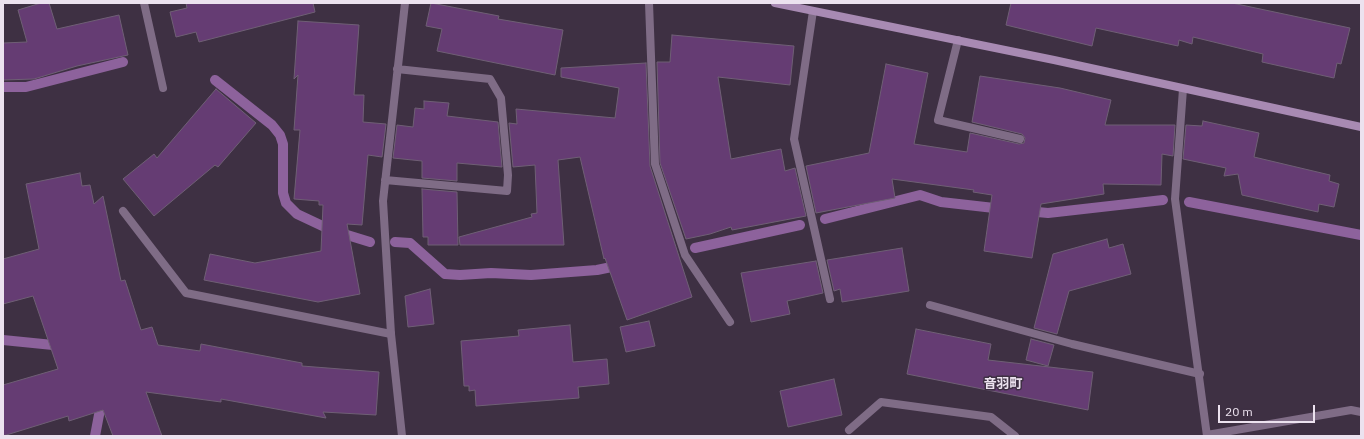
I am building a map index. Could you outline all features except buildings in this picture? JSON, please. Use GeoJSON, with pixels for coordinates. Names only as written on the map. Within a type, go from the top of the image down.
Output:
{"type":"FeatureCollection","features":[{"type":"Feature","properties":{"kind":"street"},"geometry":{"type":"LineString","coordinates":[[144,3],[163,88]]}},
{"type":"Feature","properties":{"kind":"street"},"geometry":{"type":"LineString","coordinates":[[402,436],[391,334],[383,201],[405,3]]}},
{"type":"Feature","properties":{"kind":"street"},"geometry":{"type":"LineString","coordinates":[[649,3],[655,164],[685,254],[730,322]]}},
{"type":"Feature","properties":{"kind":"street"},"geometry":{"type":"LineString","coordinates":[[775,3],[958,40],[1361,127]]}},
{"type":"Feature","properties":{"kind":"street"},"geometry":{"type":"LineString","coordinates":[[813,11],[794,139],[830,299]]}},
{"type":"Feature","properties":{"kind":"street"},"geometry":{"type":"LineString","coordinates":[[958,40],[938,120],[1020,139]]}},
{"type":"Feature","properties":{"kind":"street"},"geometry":{"type":"LineString","coordinates":[[385,180],[507,191],[508,175],[501,98],[490,79],[398,69]]}},
{"type":"Feature","properties":{"kind":"street"},"geometry":{"type":"LineString","coordinates":[[1183,89],[1176,199],[1207,435],[1351,410],[1361,412]]}},
{"type":"Feature","properties":{"kind":"street"},"geometry":{"type":"LineString","coordinates":[[123,211],[186,293],[391,334]]}},
{"type":"Feature","properties":{"kind":"street"},"geometry":{"type":"LineString","coordinates":[[930,305],[1072,344],[1200,374]]}},
{"type":"Feature","properties":{"kind":"street"},"geometry":{"type":"LineString","coordinates":[[849,430],[881,402],[990,417],[1015,436]]}},
{"type":"Feature","properties":{"kind":"waterway"},"geometry":{"type":"LineString","coordinates":[[3,87],[26,87],[123,62]]}},
{"type":"Feature","properties":{"kind":"waterway"},"geometry":{"type":"LineString","coordinates":[[215,80],[272,125],[280,135],[283,144],[283,193],[286,203],[297,214],[331,230],[370,242]]}},
{"type":"Feature","properties":{"kind":"waterway"},"geometry":{"type":"LineString","coordinates":[[825,219],[920,195],[941,202],[1003,209]]}},
{"type":"Feature","properties":{"kind":"waterway"},"geometry":{"type":"LineString","coordinates":[[1027,211],[1048,213],[1163,200]]}},
{"type":"Feature","properties":{"kind":"waterway"},"geometry":{"type":"LineString","coordinates":[[1189,202],[1361,235]]}},
{"type":"Feature","properties":{"kind":"waterway"},"geometry":{"type":"LineString","coordinates":[[695,248],[800,225]]}},
{"type":"Feature","properties":{"kind":"waterway"},"geometry":{"type":"LineString","coordinates":[[395,242],[410,243],[445,274],[460,275],[491,273],[531,275],[597,270],[621,265]]}},
{"type":"Feature","properties":{"kind":"waterway"},"geometry":{"type":"LineString","coordinates":[[3,340],[63,346]]}},
{"type":"Feature","properties":{"kind":"waterway"},"geometry":{"type":"LineString","coordinates":[[95,436],[102,399]]}},
{"type":"Feature","properties":{"kind":"district","name":"音羽町"},"geometry":{"type":"Point","coordinates":[1003,384]}}]}
